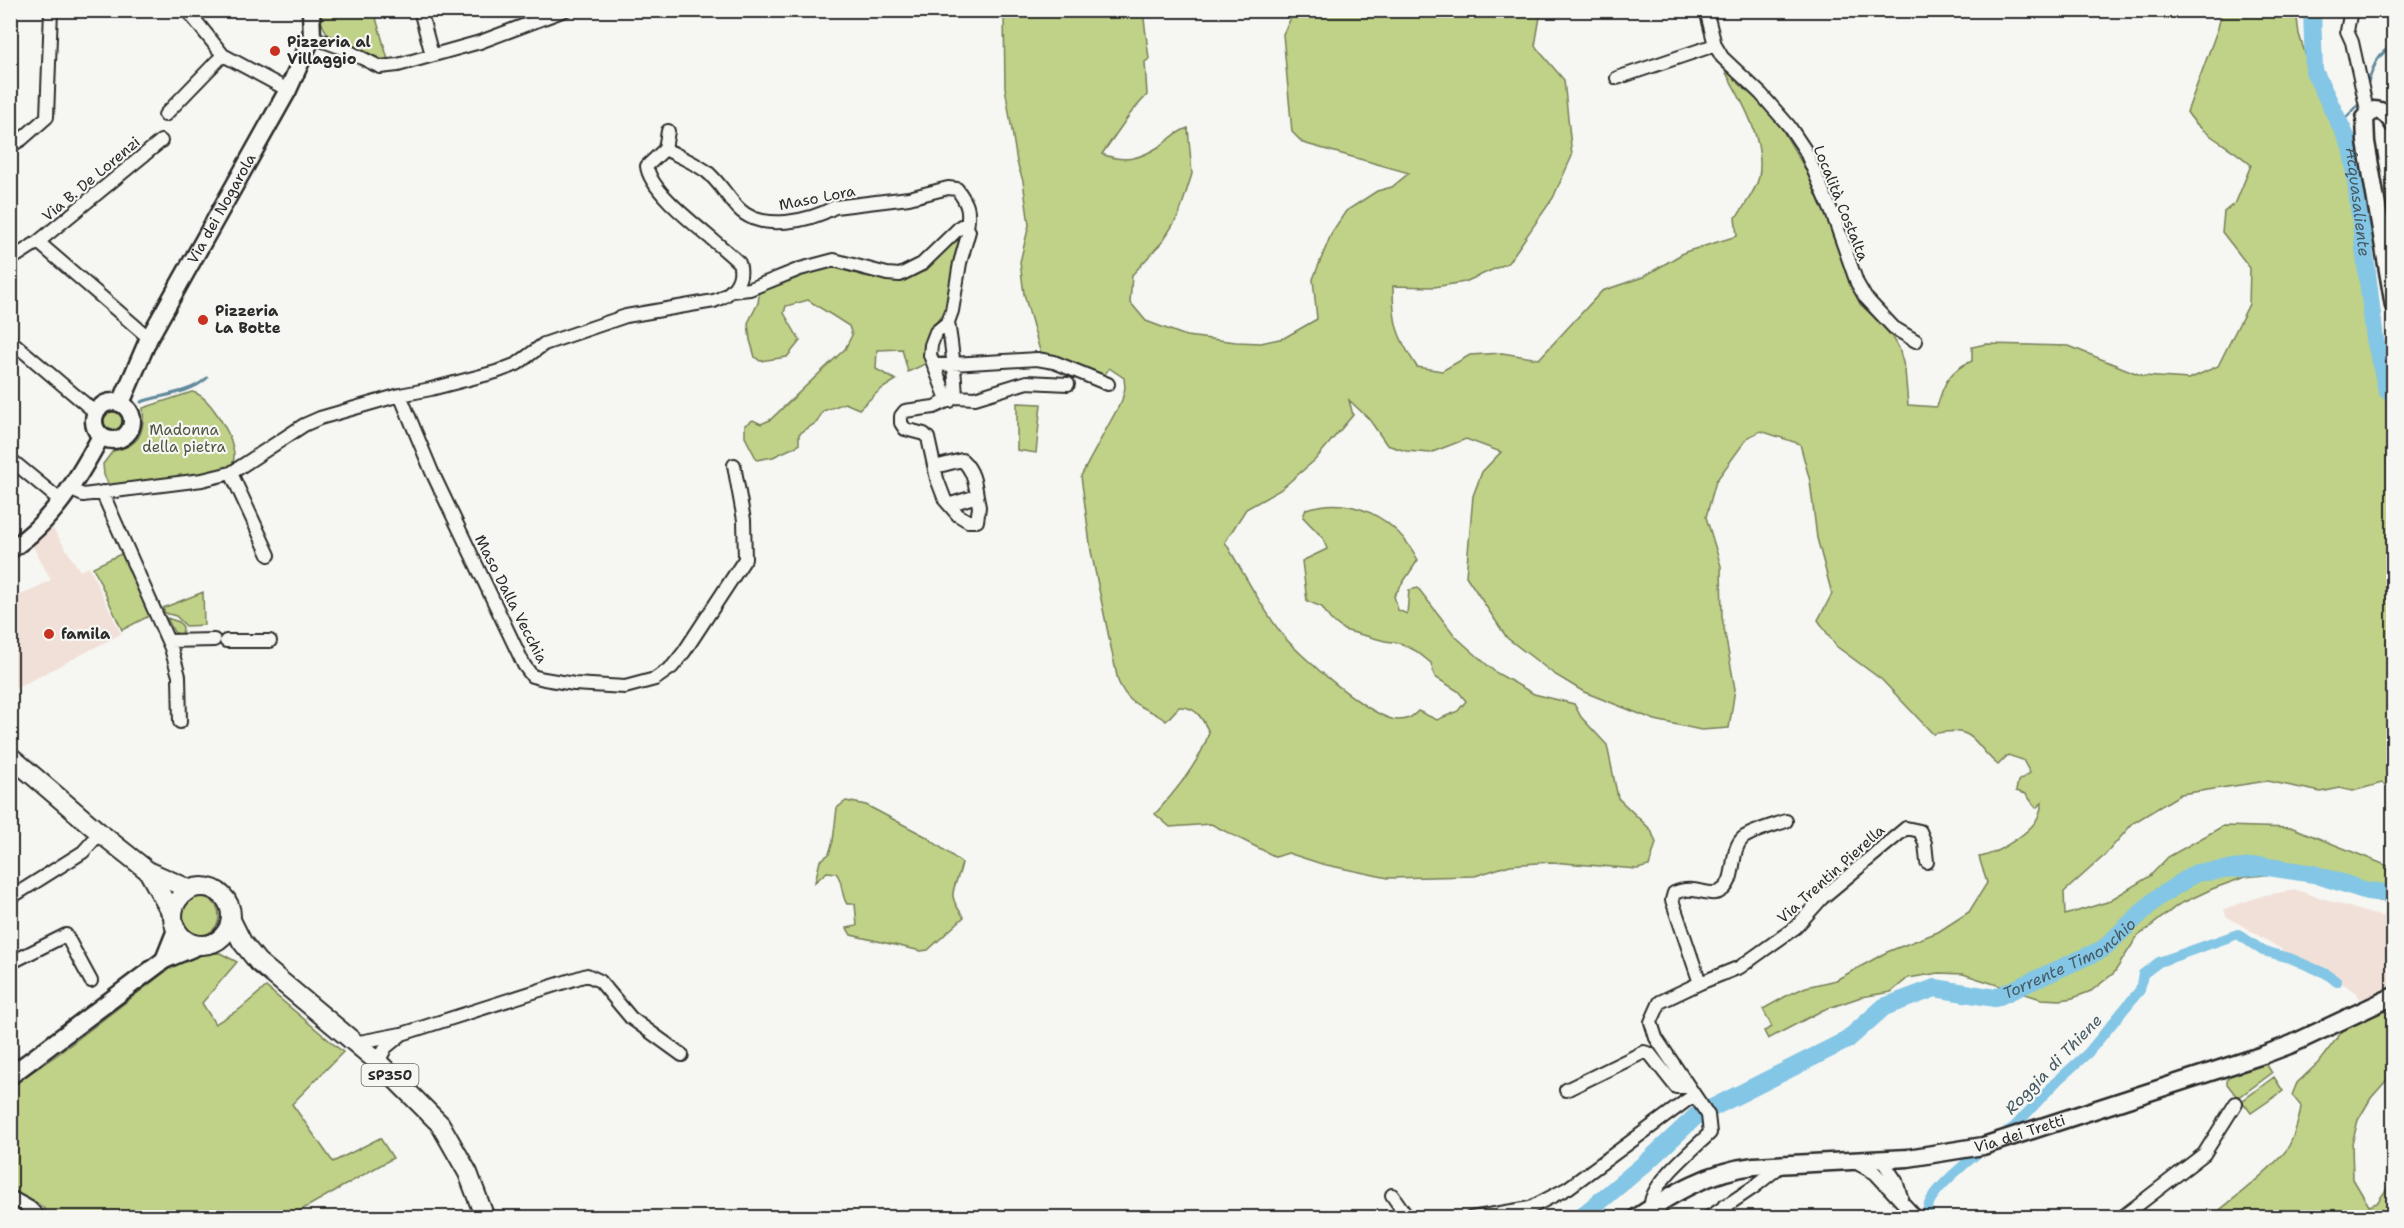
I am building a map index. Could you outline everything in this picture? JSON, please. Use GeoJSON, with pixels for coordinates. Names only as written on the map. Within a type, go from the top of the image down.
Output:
{"type":"FeatureCollection","features":[{"type":"Feature","properties":{"kind":"main road"},"geometry":{"type":"LineString","coordinates":[[10,756],[148,871],[189,889],[177,900],[174,923]]}},
{"type":"Feature","properties":{"kind":"main road"},"geometry":{"type":"LineString","coordinates":[[148,871],[174,923]]}},
{"type":"Feature","properties":{"kind":"main road","name":"SP350"},"geometry":{"type":"LineString","coordinates":[[189,889],[207,887],[223,895],[228,903],[231,921],[242,942],[258,962],[378,1062],[440,1124],[468,1173],[485,1218]]}},
{"type":"Feature","properties":{"kind":"main road"},"geometry":{"type":"LineString","coordinates":[[206,944],[225,934],[231,921]]}},
{"type":"Feature","properties":{"kind":"main road","name":"SP350"},"geometry":{"type":"LineString","coordinates":[[174,923],[186,940],[236,950],[258,962]]}},
{"type":"Feature","properties":{"kind":"street"},"geometry":{"type":"LineString","coordinates":[[10,146],[22,139],[47,117],[51,10]]}},
{"type":"Feature","properties":{"kind":"street"},"geometry":{"type":"LineString","coordinates":[[187,10],[223,55],[288,90]]}},
{"type":"Feature","properties":{"kind":"street","name":"Via dei Nogarola"},"geometry":{"type":"LineString","coordinates":[[121,403],[149,338],[288,90],[312,37],[312,10]]}},
{"type":"Feature","properties":{"kind":"street"},"geometry":{"type":"LineString","coordinates":[[420,10],[432,55]]}},
{"type":"Feature","properties":{"kind":"street"},"geometry":{"type":"LineString","coordinates":[[312,37],[340,47],[380,67],[398,65],[480,42],[565,10]]}},
{"type":"Feature","properties":{"kind":"street","name":"Località Costalta"},"geometry":{"type":"LineString","coordinates":[[1706,10],[1715,45],[1722,57],[1761,94],[1789,126],[1805,150],[1829,206],[1857,283],[1865,297],[1899,332],[1920,338]]}},
{"type":"Feature","properties":{"kind":"street"},"geometry":{"type":"LineString","coordinates":[[2351,10],[2347,31],[2352,42],[2367,110],[2366,142],[2394,306]]}},
{"type":"Feature","properties":{"kind":"street"},"geometry":{"type":"LineString","coordinates":[[1617,78],[1715,45]]}},
{"type":"Feature","properties":{"kind":"street"},"geometry":{"type":"LineString","coordinates":[[165,115],[223,55]]}},
{"type":"Feature","properties":{"kind":"street"},"geometry":{"type":"LineString","coordinates":[[2367,110],[2380,110],[2394,125]]}},
{"type":"Feature","properties":{"kind":"street"},"geometry":{"type":"LineString","coordinates":[[10,459],[65,495],[83,495],[202,480],[231,473],[298,429],[320,418],[400,395],[431,390],[496,372],[517,363],[544,344],[626,316],[714,301],[727,296],[740,280],[739,263],[688,219],[648,176],[647,165],[665,149],[668,131]]}},
{"type":"Feature","properties":{"kind":"street","name":"Via B. De Lorenzi"},"geometry":{"type":"LineString","coordinates":[[10,260],[38,242],[161,141]]}},
{"type":"Feature","properties":{"kind":"street","name":"Maso Lora"},"geometry":{"type":"LineString","coordinates":[[665,149],[708,173],[749,218],[766,222],[792,221],[825,213],[835,207],[909,198],[948,188],[957,189],[963,197],[969,212],[967,228]]}},
{"type":"Feature","properties":{"kind":"street"},"geometry":{"type":"LineString","coordinates":[[731,291],[750,289],[800,269],[834,260],[887,274],[900,275],[922,264],[961,226],[967,228],[969,237],[960,263],[956,295],[948,322],[950,349],[955,364],[953,399]]}},
{"type":"Feature","properties":{"kind":"street"},"geometry":{"type":"LineString","coordinates":[[38,242],[149,338]]}},
{"type":"Feature","properties":{"kind":"street"},"geometry":{"type":"LineString","coordinates":[[948,322],[936,332],[930,355],[945,394],[953,399]]}},
{"type":"Feature","properties":{"kind":"street"},"geometry":{"type":"LineString","coordinates":[[10,340],[96,413]]}},
{"type":"Feature","properties":{"kind":"street"},"geometry":{"type":"LineString","coordinates":[[935,365],[1019,358],[1047,360],[1108,384]]}},
{"type":"Feature","properties":{"kind":"street"},"geometry":{"type":"LineString","coordinates":[[935,467],[943,463],[964,461],[975,480],[979,507],[977,521],[958,515],[951,504],[945,500],[941,491],[935,467],[928,438],[924,434],[905,429],[901,423],[901,416],[905,411],[934,407],[953,399],[975,398],[1027,382],[1068,384]]}},
{"type":"Feature","properties":{"kind":"street","name":"Maso Dalla Vecchia"},"geometry":{"type":"LineString","coordinates":[[400,395],[432,472],[524,664],[532,676],[544,679],[574,684],[625,687],[655,679],[672,667],[745,559],[744,520],[734,465]]}},
{"type":"Feature","properties":{"kind":"street"},"geometry":{"type":"LineString","coordinates":[[109,402],[121,403],[130,412],[132,418],[130,431],[125,436],[113,440],[101,436],[94,425],[99,408],[109,402]]}},
{"type":"Feature","properties":{"kind":"street"},"geometry":{"type":"LineString","coordinates":[[10,550],[27,539],[65,495],[101,436]]}},
{"type":"Feature","properties":{"kind":"street"},"geometry":{"type":"LineString","coordinates":[[231,473],[269,555]]}},
{"type":"Feature","properties":{"kind":"street"},"geometry":{"type":"LineString","coordinates":[[102,492],[178,667],[180,722]]}},
{"type":"Feature","properties":{"kind":"street"},"geometry":{"type":"LineString","coordinates":[[951,504],[977,496]]}},
{"type":"Feature","properties":{"kind":"street"},"geometry":{"type":"LineString","coordinates":[[168,641],[270,641]]}},
{"type":"Feature","properties":{"kind":"street"},"geometry":{"type":"LineString","coordinates":[[1700,983],[1672,900],[1674,893],[1692,889],[1713,893],[1720,891],[1728,885],[1738,847],[1743,838],[1786,821]]}},
{"type":"Feature","properties":{"kind":"street","name":"Via Trentin Pierella"},"geometry":{"type":"LineString","coordinates":[[1659,1212],[1650,1200],[1662,1181],[1710,1133],[1708,1115],[1656,1038],[1652,1022],[1660,1002],[1740,967],[1796,927],[1822,898],[1906,828],[1920,831],[1924,836],[1927,862]]}},
{"type":"Feature","properties":{"kind":"street"},"geometry":{"type":"LineString","coordinates":[[10,898],[83,852],[100,833]]}},
{"type":"Feature","properties":{"kind":"street"},"geometry":{"type":"LineString","coordinates":[[164,960],[174,923]]}},
{"type":"Feature","properties":{"kind":"street"},"geometry":{"type":"LineString","coordinates":[[10,963],[66,935],[91,981]]}},
{"type":"Feature","properties":{"kind":"street"},"geometry":{"type":"LineString","coordinates":[[10,1076],[164,960],[206,944]]}},
{"type":"Feature","properties":{"kind":"street"},"geometry":{"type":"LineString","coordinates":[[354,1043],[402,1034],[586,975],[600,981],[631,1018],[682,1055]]}},
{"type":"Feature","properties":{"kind":"street","name":"Via dei Tretti"},"geometry":{"type":"LineString","coordinates":[[1636,1218],[1659,1212],[1709,1176],[1741,1167],[1908,1158],[1991,1144],[2263,1055],[2292,1044],[2394,996]]}},
{"type":"Feature","properties":{"kind":"street"},"geometry":{"type":"LineString","coordinates":[[378,1062],[386,1047],[402,1034]]}},
{"type":"Feature","properties":{"kind":"street","name":"Via Trentin Pierella"},"geometry":{"type":"LineString","coordinates":[[1566,1090],[1644,1052],[1650,1054],[1676,1087],[1693,1095]]}},
{"type":"Feature","properties":{"kind":"street"},"geometry":{"type":"LineString","coordinates":[[1472,1218],[1530,1208],[1568,1188],[1693,1095]]}},
{"type":"Feature","properties":{"kind":"street"},"geometry":{"type":"LineString","coordinates":[[2121,1218],[2204,1154],[2236,1103]]}},
{"type":"Feature","properties":{"kind":"street"},"geometry":{"type":"LineString","coordinates":[[1894,1186],[1908,1158]]}},
{"type":"Feature","properties":{"kind":"street"},"geometry":{"type":"LineString","coordinates":[[1882,1160],[1883,1175],[1894,1186],[1902,1201],[1917,1218]]}},
{"type":"Feature","properties":{"kind":"street"},"geometry":{"type":"LineString","coordinates":[[1853,1161],[1894,1186]]}},
{"type":"Feature","properties":{"kind":"street"},"geometry":{"type":"LineString","coordinates":[[1708,1218],[1783,1164]]}},
{"type":"Feature","properties":{"kind":"street"},"geometry":{"type":"LineString","coordinates":[[1392,1195],[1408,1218]]}},
{"type":"Feature","properties":{"kind":"street"},"geometry":{"type":"LineString","coordinates":[[10,1197],[30,1208],[40,1218]]}},
{"type":"Feature","properties":{"kind":"street"},"geometry":{"type":"LineString","coordinates":[[1724,1206],[1731,1218]]}},
{"type":"Feature","properties":{"kind":"shaded area"},"geometry":{"type":"Polygon","coordinates":[[[50,524],[80,571],[89,567],[121,634],[11,691],[11,600],[51,580],[30,541],[50,524]]]}},
{"type":"Feature","properties":{"kind":"shaded area"},"geometry":{"type":"Polygon","coordinates":[[[2296,890],[2371,914],[2393,918],[2393,991],[2372,999],[2359,998],[2357,993],[2332,976],[2311,967],[2226,916],[2224,909],[2265,895],[2296,890]]]}},
{"type":"Feature","properties":{"kind":"green space"},"geometry":{"type":"Polygon","coordinates":[[[1298,10],[1541,11],[1535,46],[1564,80],[1572,156],[1553,198],[1508,263],[1465,282],[1434,287],[1393,286],[1397,328],[1404,346],[1417,367],[1442,371],[1470,355],[1502,353],[1539,359],[1602,291],[1643,277],[1685,252],[1737,236],[1735,217],[1756,187],[1759,177],[1759,147],[1749,118],[1721,64],[1746,83],[1778,122],[1806,170],[1826,208],[1860,304],[1890,332],[1899,348],[1905,370],[1908,405],[1937,407],[1948,379],[1958,369],[1972,361],[1972,347],[1986,344],[2069,346],[2143,376],[2189,379],[2218,366],[2249,304],[2250,268],[2222,232],[2224,212],[2236,202],[2251,165],[2200,128],[2187,112],[2222,11],[2296,11],[2299,34],[2309,66],[2346,142],[2366,310],[2384,391],[2393,403],[2393,789],[2382,783],[2353,791],[2340,788],[2321,792],[2267,781],[2181,794],[2133,823],[2104,856],[2064,892],[2065,915],[2107,902],[2150,876],[2168,857],[2223,826],[2293,828],[2393,868],[2393,903],[2375,900],[2291,875],[2245,877],[2178,905],[2137,937],[2114,973],[2091,991],[2073,998],[2041,999],[1963,974],[1939,973],[1908,978],[1891,992],[1861,997],[1823,1010],[1768,1039],[1764,1031],[1772,1027],[1763,1009],[1806,987],[1836,980],[1887,952],[1938,932],[1969,912],[1987,883],[1979,857],[1994,852],[2021,836],[2034,823],[2039,814],[2042,803],[2036,808],[2026,794],[2016,791],[2018,781],[2030,773],[2023,760],[2008,755],[1998,765],[1971,737],[1965,734],[1947,732],[1933,734],[1882,680],[1836,646],[1818,620],[1832,594],[1817,538],[1810,481],[1800,444],[1761,431],[1748,437],[1716,481],[1706,517],[1721,566],[1722,617],[1735,689],[1729,728],[1701,730],[1655,720],[1584,692],[1554,674],[1507,638],[1466,576],[1473,496],[1482,472],[1501,452],[1466,439],[1430,453],[1406,451],[1387,445],[1369,419],[1349,400],[1353,415],[1315,460],[1280,490],[1246,509],[1225,542],[1266,611],[1281,633],[1303,655],[1354,698],[1386,717],[1398,720],[1410,718],[1418,711],[1437,720],[1458,711],[1466,701],[1458,691],[1435,677],[1431,663],[1416,651],[1400,643],[1344,630],[1330,619],[1322,607],[1307,601],[1302,561],[1327,549],[1323,538],[1303,517],[1306,509],[1323,505],[1356,507],[1385,521],[1409,545],[1418,560],[1394,596],[1398,610],[1407,614],[1409,590],[1418,588],[1456,637],[1495,672],[1534,694],[1574,704],[1581,717],[1607,745],[1618,798],[1651,830],[1656,843],[1649,866],[1637,869],[1551,862],[1510,865],[1475,876],[1388,878],[1322,864],[1288,853],[1276,857],[1211,824],[1170,827],[1155,814],[1194,764],[1209,732],[1198,714],[1185,707],[1179,707],[1166,721],[1139,706],[1128,697],[1118,681],[1091,551],[1081,476],[1122,400],[1125,388],[1124,378],[1109,368],[1104,376],[1042,358],[1024,294],[1020,262],[1029,225],[1005,87],[1004,11],[1143,11],[1149,59],[1145,62],[1147,95],[1130,114],[1102,154],[1125,159],[1139,157],[1188,128],[1192,174],[1179,215],[1163,241],[1132,275],[1130,302],[1146,321],[1186,336],[1261,343],[1284,338],[1317,319],[1313,279],[1332,232],[1346,211],[1377,191],[1392,187],[1409,173],[1303,143],[1292,132],[1283,34],[1292,16],[1298,10]]]}},
{"type":"Feature","properties":{"kind":"green space"},"geometry":{"type":"Polygon","coordinates":[[[320,11],[374,11],[389,63],[384,64],[333,39],[326,32],[320,11]]]}},
{"type":"Feature","properties":{"kind":"green space"},"geometry":{"type":"Polygon","coordinates":[[[962,229],[965,235],[956,256],[947,308],[927,335],[924,349],[927,363],[908,372],[902,349],[877,350],[876,369],[896,380],[880,390],[859,409],[845,403],[823,411],[817,422],[799,434],[799,445],[773,457],[757,460],[745,437],[745,425],[753,420],[761,424],[770,420],[845,349],[852,335],[849,326],[808,300],[786,306],[784,313],[800,341],[787,357],[760,361],[755,357],[748,323],[758,303],[760,288],[829,266],[864,276],[893,280],[962,229]]]}},
{"type":"Feature","properties":{"kind":"green space","name":"Madonna della pietra"},"geometry":{"type":"Polygon","coordinates":[[[192,392],[205,399],[228,433],[234,454],[229,471],[110,487],[104,475],[103,464],[113,451],[129,446],[138,437],[143,425],[143,408],[192,392]]]}},
{"type":"Feature","properties":{"kind":"green space"},"geometry":{"type":"Polygon","coordinates":[[[1017,403],[1041,404],[1036,453],[1017,450],[1017,403]]]}},
{"type":"Feature","properties":{"kind":"green space"},"geometry":{"type":"Polygon","coordinates":[[[109,412],[117,412],[122,417],[120,428],[109,430],[104,425],[104,417],[109,412]]]}},
{"type":"Feature","properties":{"kind":"green space"},"geometry":{"type":"Polygon","coordinates":[[[123,553],[151,615],[122,630],[93,567],[123,553]]]}},
{"type":"Feature","properties":{"kind":"green space"},"geometry":{"type":"Polygon","coordinates":[[[203,592],[204,625],[186,626],[176,616],[165,613],[163,608],[203,592]]]}},
{"type":"Feature","properties":{"kind":"green space"},"geometry":{"type":"Polygon","coordinates":[[[167,618],[179,622],[183,627],[182,636],[174,632],[167,618]]]}},
{"type":"Feature","properties":{"kind":"green space"},"geometry":{"type":"Polygon","coordinates":[[[846,801],[866,805],[925,836],[962,863],[953,896],[954,902],[964,917],[928,950],[921,951],[851,935],[847,928],[857,926],[855,904],[847,904],[836,873],[827,872],[815,882],[820,861],[829,854],[833,841],[837,808],[846,801]]]}},
{"type":"Feature","properties":{"kind":"green space"},"geometry":{"type":"Polygon","coordinates":[[[200,897],[214,902],[219,916],[214,930],[200,935],[186,930],[181,916],[186,902],[200,897]]]}},
{"type":"Feature","properties":{"kind":"green space"},"geometry":{"type":"Polygon","coordinates":[[[220,953],[237,962],[202,1003],[215,1024],[240,1009],[266,987],[343,1052],[292,1104],[333,1162],[380,1138],[393,1158],[289,1217],[53,1217],[39,1204],[11,1189],[10,1087],[57,1055],[169,969],[197,954],[220,953]]]}},
{"type":"Feature","properties":{"kind":"green space"},"geometry":{"type":"Polygon","coordinates":[[[2393,1003],[2393,1073],[2371,1098],[2358,1120],[2352,1144],[2353,1179],[2369,1206],[2377,1203],[2388,1187],[2393,1187],[2393,1217],[2210,1218],[2276,1162],[2287,1149],[2295,1131],[2301,1106],[2292,1095],[2297,1083],[2318,1063],[2347,1025],[2393,1003]]]}},
{"type":"Feature","properties":{"kind":"green space"},"geometry":{"type":"Polygon","coordinates":[[[2264,1060],[2272,1073],[2238,1098],[2227,1084],[2228,1072],[2264,1060]]]}},
{"type":"Feature","properties":{"kind":"green space"},"geometry":{"type":"Polygon","coordinates":[[[2274,1077],[2283,1091],[2251,1113],[2242,1101],[2274,1077]]]}},
{"type":"Feature","properties":{"kind":"waterway","name":"Acquasaliente"},"geometry":{"type":"LineString","coordinates":[[2312,10],[2314,71],[2352,149],[2375,339],[2387,390],[2394,396]]}},
{"type":"Feature","properties":{"kind":"waterway"},"geometry":{"type":"LineString","coordinates":[[2366,88],[2379,58],[2394,46]]}},
{"type":"Feature","properties":{"kind":"waterway"},"geometry":{"type":"LineString","coordinates":[[2341,123],[2361,102]]}},
{"type":"Feature","properties":{"kind":"waterway"},"geometry":{"type":"LineString","coordinates":[[141,402],[185,390],[207,378]]}},
{"type":"Feature","properties":{"kind":"waterway","name":"Torrente Timonchio"},"geometry":{"type":"LineString","coordinates":[[1580,1218],[1648,1161],[1696,1116],[1847,1040],[1884,1007],[1935,988],[1995,998],[2103,949],[2157,898],[2196,873],[2262,866],[2314,874],[2367,891],[2394,894]]}},
{"type":"Feature","properties":{"kind":"waterway","name":"Roggia di Thiene"},"geometry":{"type":"LineString","coordinates":[[2001,1136],[2015,1126],[2058,1080],[2088,1053],[2140,990],[2143,974],[2159,962],[2238,934],[2263,951],[2290,958],[2327,974],[2337,982]]}},
{"type":"Feature","properties":{"kind":"waterway","name":"Roggia di Thiene"},"geometry":{"type":"LineString","coordinates":[[1928,1217],[1928,1207],[1936,1193],[1983,1149]]}},
{"type":"Feature","properties":{"kind":"place","name":"Pizzeria al Villaggio"},"geometry":{"type":"Point","coordinates":[275,51]}},
{"type":"Feature","properties":{"kind":"place","name":"Pizzeria La Botte"},"geometry":{"type":"Point","coordinates":[203,320]}},
{"type":"Feature","properties":{"kind":"place","name":"famila"},"geometry":{"type":"Point","coordinates":[49,634]}}]}
